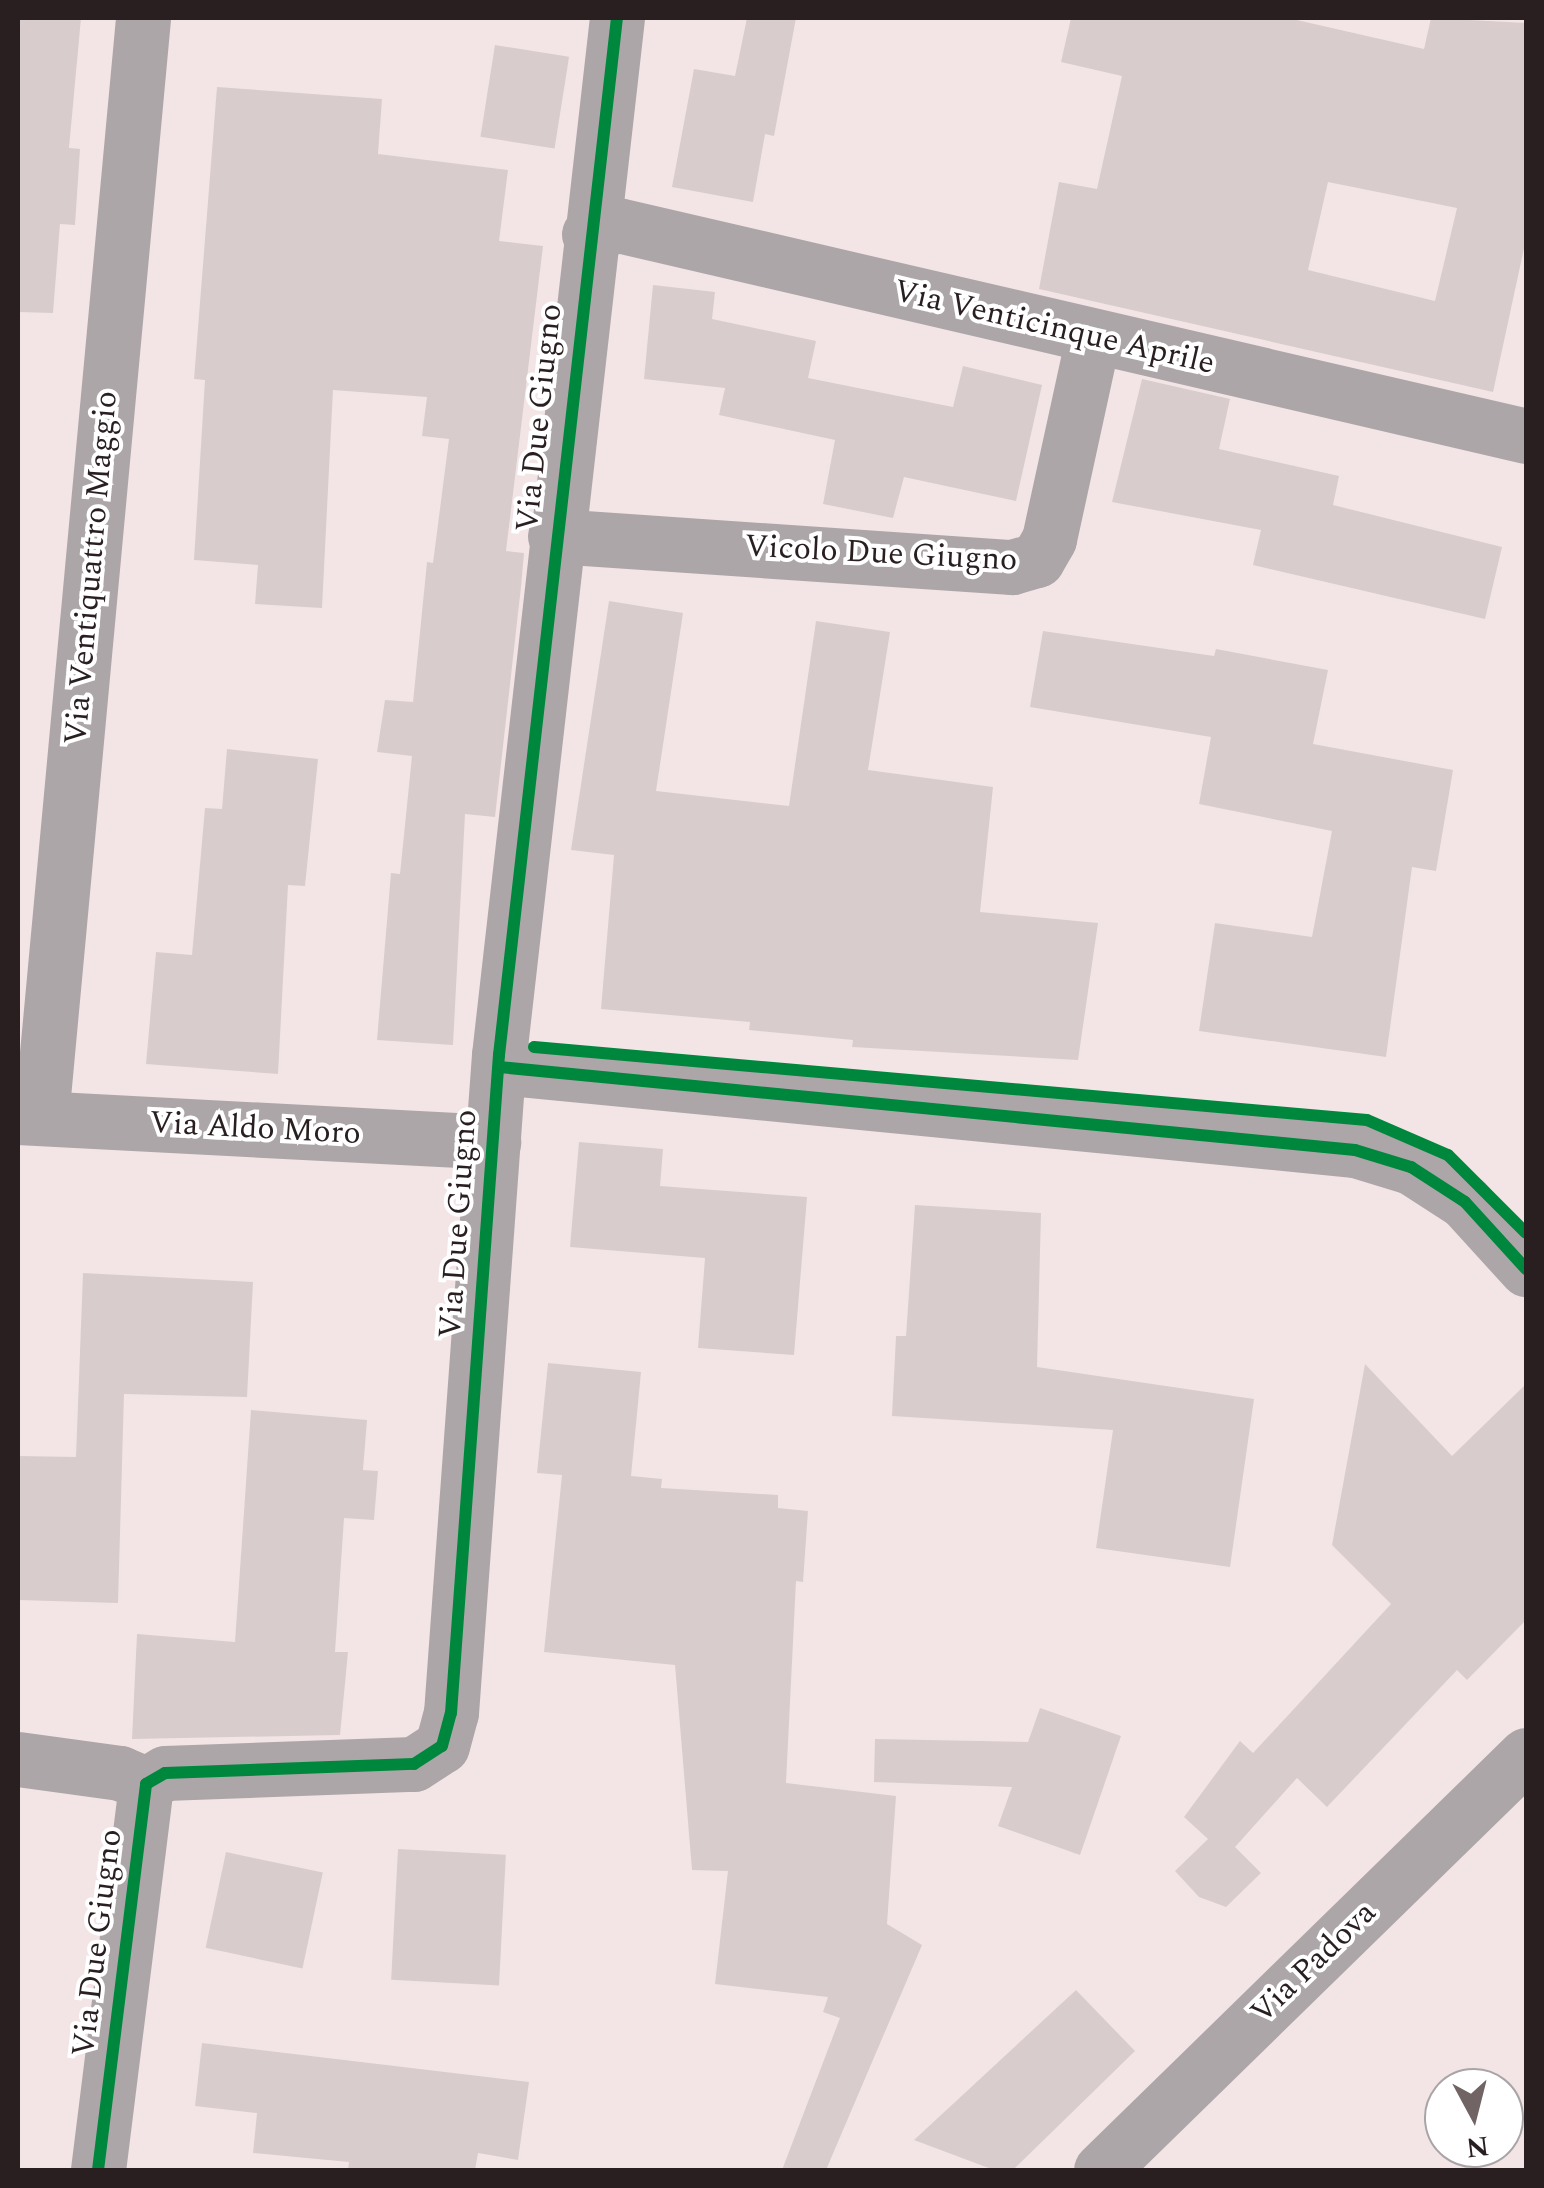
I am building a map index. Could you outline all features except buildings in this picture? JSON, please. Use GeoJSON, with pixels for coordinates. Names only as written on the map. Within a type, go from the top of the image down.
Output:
{"type":"FeatureCollection","features":[{"type":"Feature","properties":{"kind":"street","name":"Via Ventiquattro Maggio"},"geometry":{"type":"LineString","coordinates":[[29,1117],[144,18]]}},
{"type":"Feature","properties":{"kind":"street","name":"Via Due Giugno"},"geometry":{"type":"LineString","coordinates":[[146,1784],[165,1773],[414,1764],[442,1746],[451,1713],[498,1067],[589,234],[617,18]]}},
{"type":"Feature","properties":{"kind":"street","name":"Via Venticinque Aprile"},"geometry":{"type":"LineString","coordinates":[[589,234],[618,225],[1093,338],[1524,425]]}},
{"type":"Feature","properties":{"kind":"street","name":"Vicolo Due Giugno"},"geometry":{"type":"LineString","coordinates":[[555,536],[1012,567],[1038,560],[1049,539],[1093,338]]}},
{"type":"Feature","properties":{"kind":"street"},"geometry":{"type":"LineString","coordinates":[[498,1067],[1356,1150],[1411,1167],[1465,1202],[1526,1269]]}},
{"type":"Feature","properties":{"kind":"street","name":"Via Aldo Moro"},"geometry":{"type":"LineString","coordinates":[[29,1117],[493,1142]]}},
{"type":"Feature","properties":{"kind":"street","name":"Via Padova"},"geometry":{"type":"LineString","coordinates":[[1101,2170],[1526,1756]]}},
{"type":"Feature","properties":{"kind":"street","name":"Via Due Giugno"},"geometry":{"type":"LineString","coordinates":[[18,1759],[120,1774],[146,1784]]}},
{"type":"Feature","properties":{"kind":"street","name":"Via Due Giugno"},"geometry":{"type":"LineString","coordinates":[[98,2170],[146,1784]]}},
{"type":"Feature","properties":{"kind":"cycle path"},"geometry":{"type":"LineString","coordinates":[[98,2170],[146,1784],[165,1773],[414,1764],[442,1746],[451,1713],[499,1055],[617,18]]}},
{"type":"Feature","properties":{"kind":"cycle path"},"geometry":{"type":"LineString","coordinates":[[534,1047],[1367,1120],[1448,1155],[1526,1233]]}},
{"type":"Feature","properties":{"kind":"cycle path"},"geometry":{"type":"LineString","coordinates":[[499,1067],[1355,1150],[1411,1167],[1465,1202],[1526,1269]]}}]}
